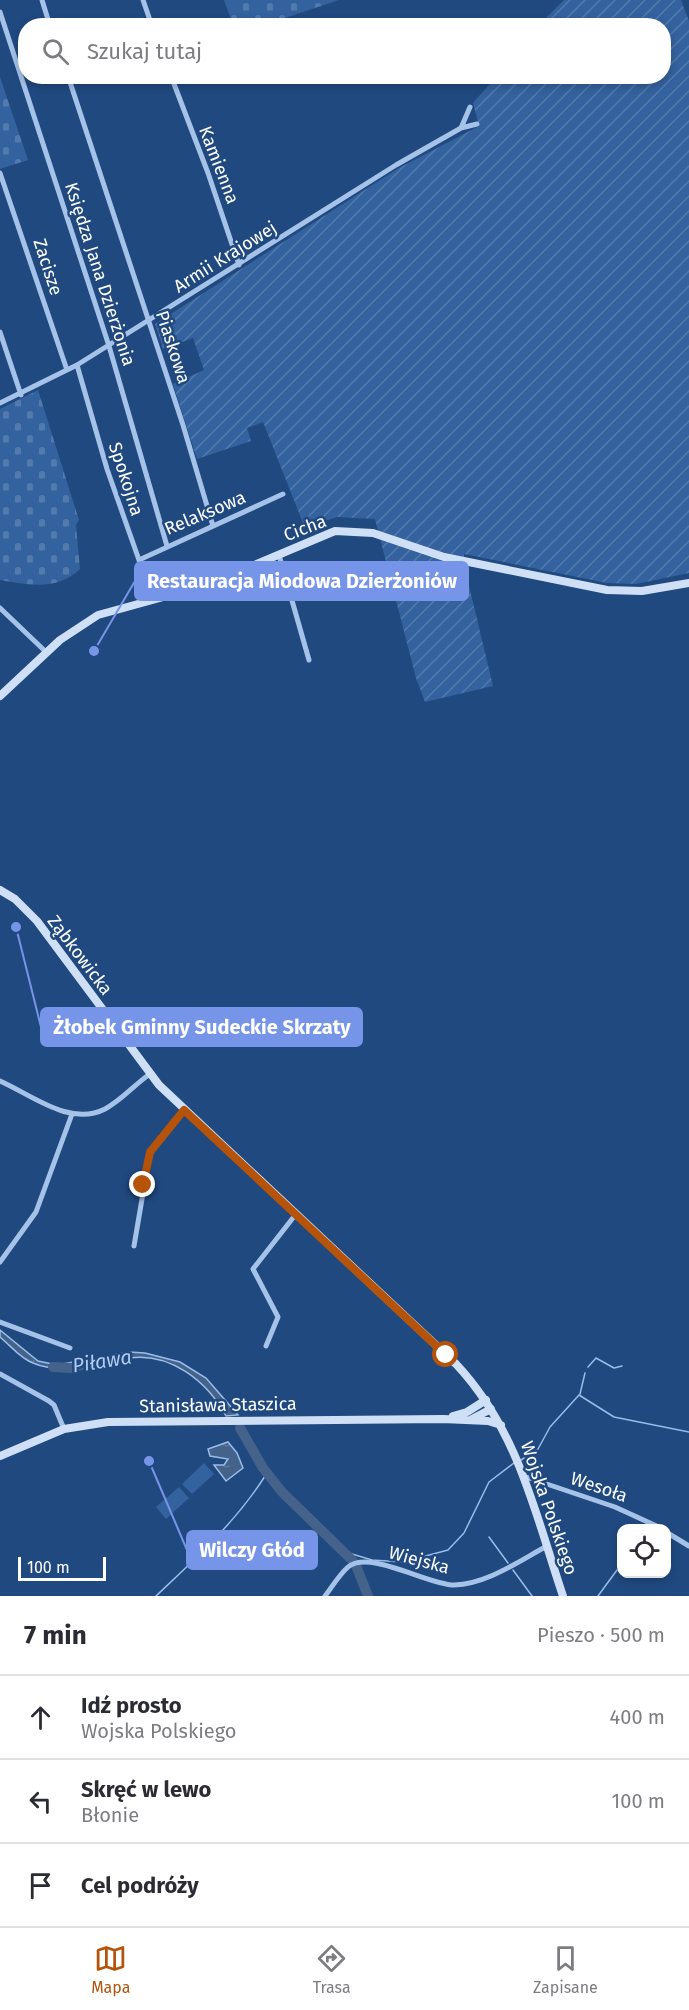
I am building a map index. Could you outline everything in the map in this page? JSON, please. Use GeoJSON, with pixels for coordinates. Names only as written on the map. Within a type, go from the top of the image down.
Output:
{"type":"FeatureCollection","features":[{"type":"Feature","properties":{"kind":"street"},"geometry":{"type":"LineString","coordinates":[[42,0],[48,18]]}},
{"type":"Feature","properties":{"kind":"street"},"geometry":{"type":"LineString","coordinates":[[142,0],[149,18]]}},
{"type":"Feature","properties":{"kind":"street","name":"Księdza Jana Dzierżonia"},"geometry":{"type":"LineString","coordinates":[[0,12],[18,67]]}},
{"type":"Feature","properties":{"kind":"street","name":"Księdza Jana Dzierżonia"},"geometry":{"type":"LineString","coordinates":[[23,84],[109,346],[167,546]]}},
{"type":"Feature","properties":{"kind":"street","name":"Piaskowa"},"geometry":{"type":"LineString","coordinates":[[71,84],[213,526]]}},
{"type":"Feature","properties":{"kind":"street","name":"Kamienna"},"geometry":{"type":"LineString","coordinates":[[174,84],[208,173],[239,265]]}},
{"type":"Feature","properties":{"kind":"street"},"geometry":{"type":"LineString","coordinates":[[461,128],[470,107]]}},
{"type":"Feature","properties":{"kind":"street","name":"Armii Krajowej"},"geometry":{"type":"LineString","coordinates":[[0,403],[21,395],[77,365],[149,322],[396,165],[461,128],[477,124]]}},
{"type":"Feature","properties":{"kind":"street","name":"Zacisze"},"geometry":{"type":"LineString","coordinates":[[1,173],[67,370]]}},
{"type":"Feature","properties":{"kind":"street"},"geometry":{"type":"LineString","coordinates":[[0,332],[21,395]]}},
{"type":"Feature","properties":{"kind":"street","name":"Spokojna"},"geometry":{"type":"LineString","coordinates":[[77,365],[107,470],[139,560],[150,600]]}},
{"type":"Feature","properties":{"kind":"street","name":"Relaksowa"},"geometry":{"type":"LineString","coordinates":[[139,560],[282,494]]}},
{"type":"Feature","properties":{"kind":"street","name":"Cicha"},"geometry":{"type":"LineString","coordinates":[[0,696],[65,635],[98,615],[207,585],[327,533],[363,531],[438,556],[587,587],[642,591],[689,583]]}},
{"type":"Feature","properties":{"kind":"street"},"geometry":{"type":"LineString","coordinates":[[279,555],[309,660]]}},
{"type":"Feature","properties":{"kind":"street"},"geometry":{"type":"LineString","coordinates":[[0,608],[46,652]]}},
{"type":"Feature","properties":{"kind":"street","name":"Ząbkowicka"},"geometry":{"type":"LineString","coordinates":[[0,890],[15,899],[37,921],[150,1074]]}},
{"type":"Feature","properties":{"kind":"street"},"geometry":{"type":"LineString","coordinates":[[0,1081],[72,1114],[89,1114],[106,1108],[150,1074]]}},
{"type":"Feature","properties":{"kind":"street","name":"Wojska Polskiego"},"geometry":{"type":"LineString","coordinates":[[150,1074],[184,1110],[456,1364],[486,1400],[526,1477],[563,1596]]}},
{"type":"Feature","properties":{"kind":"street"},"geometry":{"type":"LineString","coordinates":[[134,1246],[150,1152],[184,1110]]}},
{"type":"Feature","properties":{"kind":"street"},"geometry":{"type":"LineString","coordinates":[[0,1262],[36,1212],[72,1114]]}},
{"type":"Feature","properties":{"kind":"street"},"geometry":{"type":"LineString","coordinates":[[266,1346],[278,1317],[253,1269],[260,1257],[296,1214]]}},
{"type":"Feature","properties":{"kind":"street"},"geometry":{"type":"LineString","coordinates":[[0,1245],[7,1250]]}},
{"type":"Feature","properties":{"kind":"street"},"geometry":{"type":"LineString","coordinates":[[0,1322],[70,1348]]}},
{"type":"Feature","properties":{"kind":"street"},"geometry":{"type":"LineString","coordinates":[[0,1374],[54,1405],[64,1429]]}},
{"type":"Feature","properties":{"kind":"street"},"geometry":{"type":"LineString","coordinates":[[443,1419],[467,1412],[486,1400]]}},
{"type":"Feature","properties":{"kind":"street"},"geometry":{"type":"LineString","coordinates":[[470,1420],[491,1409]]}},
{"type":"Feature","properties":{"kind":"street","name":"Stanisława Staszica"},"geometry":{"type":"LineString","coordinates":[[0,1456],[64,1429],[134,1421],[443,1419],[501,1425]]}},
{"type":"Feature","properties":{"kind":"street","name":"Wesoła"},"geometry":{"type":"LineString","coordinates":[[526,1477],[615,1507],[652,1524]]}},
{"type":"Feature","properties":{"kind":"street"},"geometry":{"type":"LineString","coordinates":[[671,1535],[689,1546]]}},
{"type":"Feature","properties":{"kind":"street","name":"Wiejska"},"geometry":{"type":"LineString","coordinates":[[325,1596],[348,1567],[357,1563],[396,1568],[438,1583],[466,1584],[483,1579],[547,1546]]}},
{"type":"Feature","properties":{"kind":"green space"},"geometry":{"type":"Polygon","coordinates":[[[224,0],[339,0],[285,18],[230,18],[224,0]]]}},
{"type":"Feature","properties":{"kind":"green space"},"geometry":{"type":"Polygon","coordinates":[[[564,0],[681,0],[689,21],[689,573],[636,584],[607,583],[464,554],[465,569],[493,686],[425,702],[416,678],[375,519],[337,517],[305,528],[263,422],[247,428],[251,441],[197,459],[173,384],[204,370],[193,338],[163,349],[155,324],[399,168],[479,126],[473,103],[490,84],[671,84],[671,18],[546,18],[564,0]]]}},
{"type":"Feature","properties":{"kind":"green space"},"geometry":{"type":"Polygon","coordinates":[[[0,77],[28,160],[0,169],[0,77]]]}},
{"type":"Feature","properties":{"kind":"green space"},"geometry":{"type":"Polygon","coordinates":[[[38,390],[79,520],[76,525],[80,569],[62,581],[32,585],[0,580],[0,409],[38,390]]]}},
{"type":"Feature","properties":{"kind":"green space"},"geometry":{"type":"Polygon","coordinates":[[[204,1463],[214,1474],[192,1494],[182,1484],[204,1463]]]}},
{"type":"Feature","properties":{"kind":"green space"},"geometry":{"type":"Polygon","coordinates":[[[179,1487],[189,1498],[166,1519],[156,1507],[179,1487]]]}},
{"type":"Feature","properties":{"kind":"water"},"geometry":{"type":"Polygon","coordinates":[[[0,1330],[38,1361],[57,1365],[129,1352],[145,1353],[180,1362],[206,1378],[238,1415],[226,1416],[209,1391],[173,1364],[144,1357],[80,1367],[44,1367],[20,1355],[0,1337],[0,1330]]]}},
{"type":"Feature","properties":{"kind":"water"},"geometry":{"type":"Polygon","coordinates":[[[228,1442],[237,1453],[243,1468],[226,1481],[214,1465],[224,1465],[228,1459],[210,1456],[208,1449],[228,1442]]]}},
{"type":"Feature","properties":{"kind":"waterway"},"geometry":{"type":"LineString","coordinates":[[588,1367],[596,1358],[614,1368],[622,1366]]}},
{"type":"Feature","properties":{"kind":"waterway","name":"Piława"},"geometry":{"type":"LineString","coordinates":[[53,1367],[71,1368],[87,1364]]}},
{"type":"Feature","properties":{"kind":"waterway"},"geometry":{"type":"LineString","coordinates":[[580,1394],[585,1373]]}},
{"type":"Feature","properties":{"kind":"waterway"},"geometry":{"type":"LineString","coordinates":[[521,1460],[538,1449],[550,1427],[579,1395],[614,1417],[689,1432]]}},
{"type":"Feature","properties":{"kind":"waterway","name":"Piława"},"geometry":{"type":"LineString","coordinates":[[240,1428],[263,1468],[282,1492],[353,1561]]}},
{"type":"Feature","properties":{"kind":"waterway"},"geometry":{"type":"LineString","coordinates":[[342,1551],[372,1560],[403,1562],[448,1550],[464,1533],[489,1482],[514,1463]]}},
{"type":"Feature","properties":{"kind":"waterway"},"geometry":{"type":"LineString","coordinates":[[156,1596],[230,1523],[267,1473]]}},
{"type":"Feature","properties":{"kind":"waterway"},"geometry":{"type":"LineString","coordinates":[[489,1537],[508,1563]]}},
{"type":"Feature","properties":{"kind":"waterway","name":"Piława"},"geometry":{"type":"LineString","coordinates":[[357,1568],[368,1596]]}},
{"type":"Feature","properties":{"kind":"waterway"},"geometry":{"type":"LineString","coordinates":[[513,1570],[532,1596]]}},
{"type":"Feature","properties":{"kind":"waterway"},"geometry":{"type":"LineString","coordinates":[[598,1596],[617,1570]]}},
{"type":"Feature","properties":{"kind":"place","name":"Restauracja Miodowa Dzierżoniów"},"geometry":{"type":"Point","coordinates":[94,651]}},
{"type":"Feature","properties":{"kind":"place","name":"Żłobek Gminny Sudeckie Skrzaty"},"geometry":{"type":"Point","coordinates":[16,927]}},
{"type":"Feature","properties":{"kind":"place","name":"Wilczy Głód"},"geometry":{"type":"Point","coordinates":[149,1461]}},
{"type":"Feature","properties":{"kind":"route"},"geometry":{"type":"LineString","coordinates":[[143,1185],[150,1152],[158,1139],[184,1110],[446,1355]]}}]}
